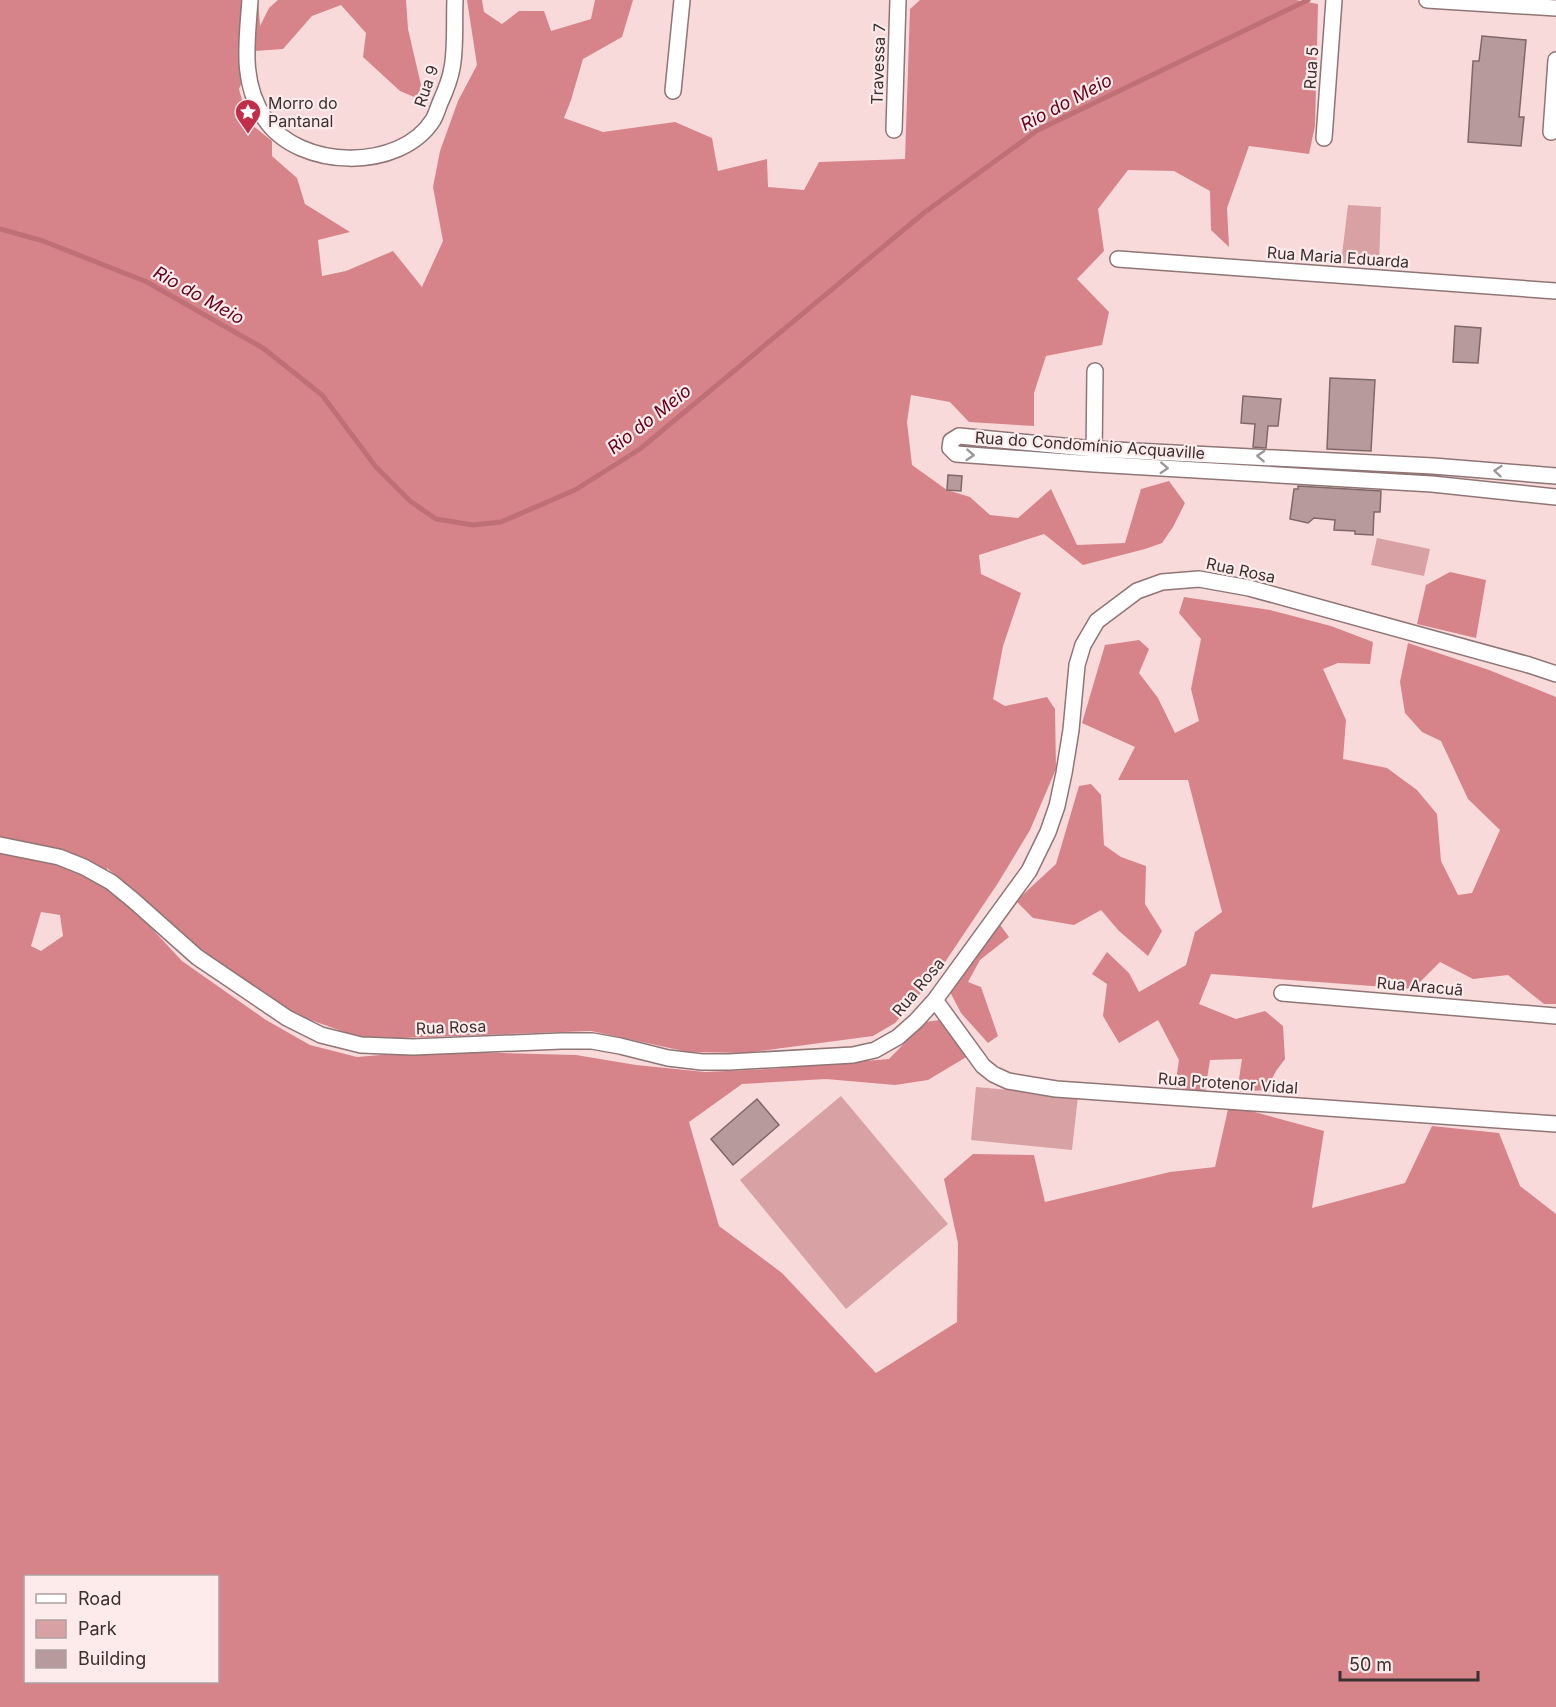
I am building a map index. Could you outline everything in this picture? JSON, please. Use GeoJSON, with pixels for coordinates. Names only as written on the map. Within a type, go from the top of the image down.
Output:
{"type":"FeatureCollection","features":[{"type":"Feature","properties":{"kind":"street","name":"Rua 9"},"geometry":{"type":"LineString","coordinates":[[250,0],[246,55],[249,84],[266,121],[295,145],[318,154],[340,158],[368,157],[389,153],[415,140],[433,120],[453,68],[455,0]]}},
{"type":"Feature","properties":{"kind":"street"},"geometry":{"type":"LineString","coordinates":[[673,91],[682,0]]}},
{"type":"Feature","properties":{"kind":"street","name":"Travessa 7"},"geometry":{"type":"LineString","coordinates":[[894,130],[898,0]]}},
{"type":"Feature","properties":{"kind":"street","name":"Rua 5"},"geometry":{"type":"LineString","coordinates":[[1324,138],[1334,0]]}},
{"type":"Feature","properties":{"kind":"street"},"geometry":{"type":"LineString","coordinates":[[1427,0],[1556,8]]}},
{"type":"Feature","properties":{"kind":"street"},"geometry":{"type":"LineString","coordinates":[[1551,132],[1556,60]]}},
{"type":"Feature","properties":{"kind":"street","name":"Rua Maria Eduarda"},"geometry":{"type":"LineString","coordinates":[[1118,259],[1556,291]]}},
{"type":"Feature","properties":{"kind":"street"},"geometry":{"type":"LineString","coordinates":[[1094,457],[1095,371]]}},
{"type":"Feature","properties":{"kind":"street","name":"Rua do Condomínio Acquaville"},"geometry":{"type":"LineString","coordinates":[[1556,476],[1293,458],[1094,457],[956,454],[950,448],[951,441],[959,436],[1094,457],[1291,475],[1432,484],[1556,497]]}},
{"type":"Feature","properties":{"kind":"street"},"geometry":{"type":"LineString","coordinates":[[1291,475],[1293,458]]}},
{"type":"Feature","properties":{"kind":"street"},"geometry":{"type":"LineString","coordinates":[[1432,484],[1433,466]]}},
{"type":"Feature","properties":{"kind":"street","name":"Rua Rosa"},"geometry":{"type":"LineString","coordinates":[[0,845],[59,857],[84,867],[111,882],[197,957],[287,1018],[321,1035],[361,1045],[412,1047],[592,1041],[668,1058],[702,1062],[853,1055],[875,1050],[898,1037],[916,1021],[935,1000],[1029,871],[1040,852],[1057,806],[1064,773],[1077,666],[1083,645],[1098,621],[1137,591],[1162,582],[1198,579],[1249,588],[1556,674]]}},
{"type":"Feature","properties":{"kind":"street","name":"Rua Aracuã"},"geometry":{"type":"LineString","coordinates":[[1282,993],[1556,1016]]}},
{"type":"Feature","properties":{"kind":"street","name":"Rua Protenor Vidal"},"geometry":{"type":"LineString","coordinates":[[935,1000],[983,1066],[1008,1081],[1056,1089],[1556,1124]]}},
{"type":"Feature","properties":{"kind":"green space"},"geometry":{"type":"Polygon","coordinates":[[[1348,205],[1381,207],[1379,265],[1341,263],[1348,205]]]}},
{"type":"Feature","properties":{"kind":"green space"},"geometry":{"type":"Polygon","coordinates":[[[1377,538],[1430,549],[1424,576],[1371,565],[1377,538]]]}},
{"type":"Feature","properties":{"kind":"green space"},"geometry":{"type":"Polygon","coordinates":[[[976,1087],[1078,1096],[1072,1150],[971,1140],[976,1087]]]}},
{"type":"Feature","properties":{"kind":"green space"},"geometry":{"type":"Polygon","coordinates":[[[841,1096],[948,1224],[846,1309],[740,1180],[841,1096]]]}},
{"type":"Feature","properties":{"kind":"shaded area"},"geometry":{"type":"Polygon","coordinates":[[[0,0],[258,0],[260,26],[269,8],[278,0],[406,0],[408,29],[421,85],[419,99],[400,91],[363,57],[366,33],[341,5],[312,16],[283,49],[255,51],[239,89],[246,114],[252,125],[272,141],[272,156],[297,178],[305,204],[350,232],[318,240],[322,276],[346,271],[393,251],[422,287],[443,241],[433,187],[440,151],[458,101],[477,65],[467,0],[482,0],[484,12],[502,24],[519,11],[544,11],[551,31],[591,19],[595,0],[633,0],[622,37],[583,59],[564,118],[603,132],[675,122],[712,138],[718,171],[767,159],[768,187],[804,190],[819,162],[905,159],[910,9],[920,0],[1296,0],[1318,4],[1315,126],[1309,154],[1249,146],[1227,208],[1229,247],[1211,230],[1210,191],[1174,171],[1128,170],[1098,209],[1104,251],[1077,279],[1109,312],[1102,345],[1046,356],[1034,393],[1034,426],[969,422],[950,402],[911,395],[907,422],[912,465],[947,490],[970,497],[990,515],[1018,518],[1051,489],[1077,545],[1125,543],[1141,489],[1169,481],[1185,503],[1162,543],[1083,565],[1044,534],[979,555],[981,574],[1021,593],[1003,646],[993,699],[1005,706],[1047,697],[1055,709],[1056,769],[1030,830],[998,883],[937,974],[895,1023],[873,1036],[745,1053],[688,1052],[591,1031],[376,1039],[350,1034],[291,1013],[205,958],[107,868],[106,887],[144,920],[182,961],[266,1020],[310,1045],[357,1057],[428,1051],[576,1055],[636,1065],[705,1072],[770,1069],[889,1059],[925,1022],[940,1020],[968,1056],[928,1080],[895,1085],[826,1079],[742,1084],[689,1122],[719,1226],[782,1273],[876,1373],[957,1322],[958,1243],[944,1179],[973,1154],[1034,1155],[1045,1202],[1170,1172],[1215,1167],[1229,1105],[1324,1131],[1312,1208],[1405,1183],[1432,1126],[1499,1133],[1520,1186],[1556,1214],[1556,1707],[0,1707],[0,0]],[[41,912],[31,946],[41,951],[63,936],[60,915],[41,912]]]}},
{"type":"Feature","properties":{"kind":"shaded area"},"geometry":{"type":"Polygon","coordinates":[[[1450,572],[1486,580],[1476,638],[1417,624],[1426,585],[1450,572]]]}},
{"type":"Feature","properties":{"kind":"shaded area"},"geometry":{"type":"Polygon","coordinates":[[[1184,597],[1270,610],[1331,626],[1373,642],[1370,664],[1338,663],[1323,669],[1346,720],[1343,759],[1387,768],[1417,790],[1437,814],[1441,861],[1458,895],[1472,893],[1500,830],[1468,799],[1441,741],[1422,732],[1405,713],[1400,682],[1408,643],[1489,670],[1556,697],[1556,1004],[1544,1004],[1508,975],[1473,979],[1440,962],[1413,989],[1211,974],[1199,1004],[1236,1019],[1265,1011],[1283,1026],[1285,1059],[1266,1090],[1237,1092],[1242,1059],[1210,1060],[1205,1092],[1175,1087],[1179,1060],[1158,1020],[1119,1043],[1103,1016],[1107,984],[1092,974],[1107,952],[1129,973],[1139,992],[1186,965],[1195,932],[1222,912],[1188,780],[1118,780],[1135,747],[1082,723],[1105,645],[1139,640],[1149,649],[1139,673],[1158,698],[1175,733],[1199,721],[1191,689],[1201,639],[1179,613],[1184,597]]]}},
{"type":"Feature","properties":{"kind":"shaded area"},"geometry":{"type":"Polygon","coordinates":[[[1091,784],[1101,795],[1104,845],[1121,857],[1146,866],[1145,904],[1162,931],[1148,956],[1119,931],[1101,910],[1074,925],[1033,918],[1016,901],[1056,864],[1079,786],[1091,784]]]}},
{"type":"Feature","properties":{"kind":"shaded area"},"geometry":{"type":"Polygon","coordinates":[[[998,922],[1009,937],[980,960],[968,982],[981,987],[998,1036],[988,1043],[961,1013],[949,990],[998,922]]]}},
{"type":"Feature","properties":{"kind":"building"},"geometry":{"type":"Polygon","coordinates":[[[1482,36],[1526,40],[1519,117],[1524,117],[1521,146],[1468,142],[1473,61],[1479,61],[1482,36]]]}},
{"type":"Feature","properties":{"kind":"building"},"geometry":{"type":"Polygon","coordinates":[[[1455,326],[1481,328],[1478,363],[1453,362],[1455,326]]]}},
{"type":"Feature","properties":{"kind":"building"},"geometry":{"type":"Polygon","coordinates":[[[1330,378],[1375,380],[1371,451],[1327,449],[1330,378]]]}},
{"type":"Feature","properties":{"kind":"building"},"geometry":{"type":"Polygon","coordinates":[[[1243,396],[1281,399],[1278,426],[1268,426],[1266,448],[1253,447],[1255,424],[1241,423],[1243,396]]]}},
{"type":"Feature","properties":{"kind":"building"},"geometry":{"type":"Polygon","coordinates":[[[948,475],[962,476],[961,491],[947,490],[948,475]]]}},
{"type":"Feature","properties":{"kind":"building"},"geometry":{"type":"Polygon","coordinates":[[[1298,486],[1381,491],[1380,512],[1374,512],[1373,535],[1334,530],[1335,520],[1314,518],[1308,523],[1290,519],[1294,489],[1298,489],[1298,486]]]}},
{"type":"Feature","properties":{"kind":"building"},"geometry":{"type":"Polygon","coordinates":[[[757,1099],[779,1125],[733,1165],[711,1139],[757,1099]]]}},
{"type":"Feature","properties":{"kind":"waterway","name":"Rio do Meio"},"geometry":{"type":"LineString","coordinates":[[0,229],[43,241],[147,282],[263,348],[322,395],[376,467],[410,501],[436,519],[473,525],[501,522],[575,490],[640,449],[925,212],[1038,130],[1308,0]]}},
{"type":"Feature","properties":{"kind":"place","name":"Morro do Pantanal"},"geometry":{"type":"Point","coordinates":[248,135]}}]}
